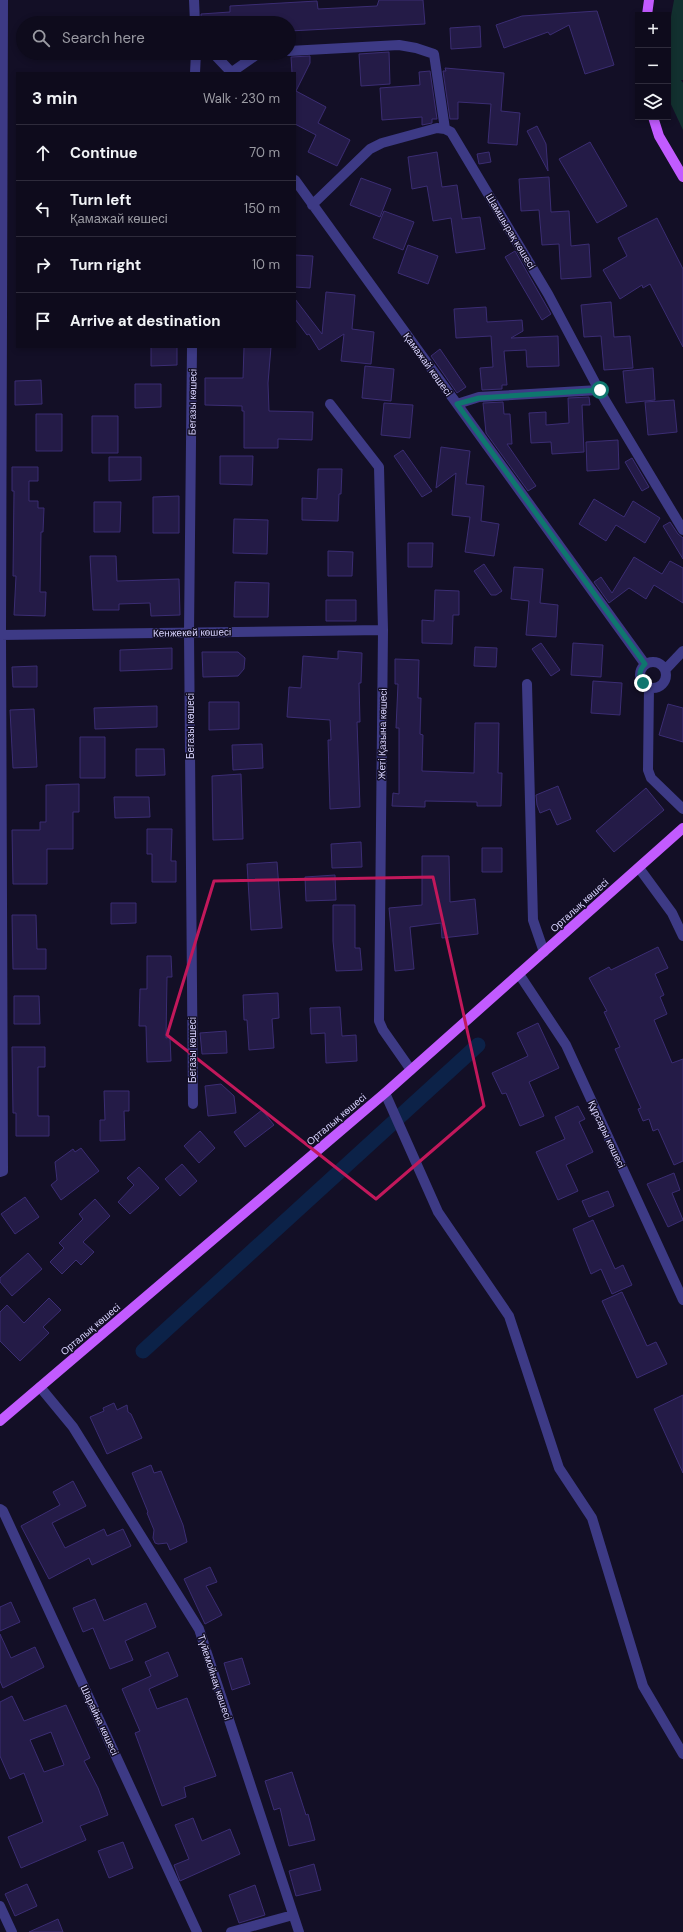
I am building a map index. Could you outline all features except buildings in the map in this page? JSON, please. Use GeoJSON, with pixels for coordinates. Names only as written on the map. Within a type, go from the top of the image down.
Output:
{"type":"FeatureCollection","features":[{"type":"Feature","properties":{"kind":"main road"},"geometry":{"type":"LineString","coordinates":[[647,12],[649,0]]}},
{"type":"Feature","properties":{"kind":"main road"},"geometry":{"type":"LineString","coordinates":[[654,120],[659,136],[683,177]]}},
{"type":"Feature","properties":{"kind":"main road","name":"Орталық көшесі"},"geometry":{"type":"LineString","coordinates":[[0,1421],[385,1093],[683,828]]}},
{"type":"Feature","properties":{"kind":"street"},"geometry":{"type":"LineString","coordinates":[[2,1171],[0,635],[3,0]]}},
{"type":"Feature","properties":{"kind":"street"},"geometry":{"type":"LineString","coordinates":[[194,0],[195,16]]}},
{"type":"Feature","properties":{"kind":"street"},"geometry":{"type":"LineString","coordinates":[[296,51],[399,46],[416,48],[434,54],[445,129],[437,128],[382,143],[370,149],[312,205]]}},
{"type":"Feature","properties":{"kind":"street"},"geometry":{"type":"LineString","coordinates":[[195,72],[196,60]]}},
{"type":"Feature","properties":{"kind":"street"},"geometry":{"type":"LineString","coordinates":[[220,60],[231,72]]}},
{"type":"Feature","properties":{"kind":"street"},"geometry":{"type":"LineString","coordinates":[[233,72],[250,60]]}},
{"type":"Feature","properties":{"kind":"street","name":"Шамшырақ көшесі"},"geometry":{"type":"LineString","coordinates":[[445,129],[451,132],[548,294],[600,390],[683,530]]}},
{"type":"Feature","properties":{"kind":"street","name":"Қамажай көшесі"},"geometry":{"type":"LineString","coordinates":[[296,181],[645,664]]}},
{"type":"Feature","properties":{"kind":"street","name":"Бегазы көшесі"},"geometry":{"type":"LineString","coordinates":[[192,348],[189,632],[193,1104]]}},
{"type":"Feature","properties":{"kind":"street"},"geometry":{"type":"LineString","coordinates":[[457,404],[479,398],[600,390]]}},
{"type":"Feature","properties":{"kind":"street","name":"Жеті Қазына көшесі"},"geometry":{"type":"LineString","coordinates":[[330,404],[379,467],[383,630],[379,1022],[411,1070]]}},
{"type":"Feature","properties":{"kind":"street","name":"Кенжекей көшесі"},"geometry":{"type":"LineString","coordinates":[[0,635],[383,630]]}},
{"type":"Feature","properties":{"kind":"street"},"geometry":{"type":"LineString","coordinates":[[665,670],[683,651]]}},
{"type":"Feature","properties":{"kind":"street"},"geometry":{"type":"LineString","coordinates":[[650,662],[658,662],[665,670],[666,675],[663,684],[655,688],[649,687],[643,683],[640,677],[641,670],[645,664],[650,662]]}},
{"type":"Feature","properties":{"kind":"street"},"geometry":{"type":"LineString","coordinates":[[527,684],[533,920],[544,952]]}},
{"type":"Feature","properties":{"kind":"street"},"geometry":{"type":"LineString","coordinates":[[649,687],[648,770],[651,778],[683,809]]}},
{"type":"Feature","properties":{"kind":"street"},"geometry":{"type":"LineString","coordinates":[[639,868],[672,913],[683,936]]}},
{"type":"Feature","properties":{"kind":"street","name":"Құрсары көшесі"},"geometry":{"type":"LineString","coordinates":[[519,974],[566,1045],[683,1300]]}},
{"type":"Feature","properties":{"kind":"street"},"geometry":{"type":"LineString","coordinates":[[385,1093],[438,1212],[509,1316],[558,1468],[592,1518],[643,1686],[683,1754]]}},
{"type":"Feature","properties":{"kind":"street","name":"Түйемойнақ көшесі"},"geometry":{"type":"LineString","coordinates":[[40,1386],[73,1427],[199,1629],[299,1932]]}},
{"type":"Feature","properties":{"kind":"street","name":"Шарайна көшесі"},"geometry":{"type":"LineString","coordinates":[[0,1509],[3,1511],[197,1932]]}},
{"type":"Feature","properties":{"kind":"street"},"geometry":{"type":"LineString","coordinates":[[0,1906],[12,1932]]}},
{"type":"Feature","properties":{"kind":"street"},"geometry":{"type":"LineString","coordinates":[[231,1932],[293,1915]]}},
{"type":"Feature","properties":{"kind":"highlighted area"},"geometry":{"type":"Polygon","coordinates":[[[433,877],[484,1106],[376,1199],[167,1035],[214,881],[433,877]]]}},
{"type":"Feature","properties":{"kind":"green space"},"geometry":{"type":"Polygon","coordinates":[[[674,0],[683,0],[683,80],[681,80],[683,83],[683,130],[671,104],[671,16],[674,0]]]}},
{"type":"Feature","properties":{"kind":"waterway"},"geometry":{"type":"LineString","coordinates":[[143,1351],[478,1045]]}},
{"type":"Feature","properties":{"kind":"route"},"geometry":{"type":"LineString","coordinates":[[600,390],[479,398],[457,404],[645,664],[640,672],[640,679],[643,683]]}}]}
